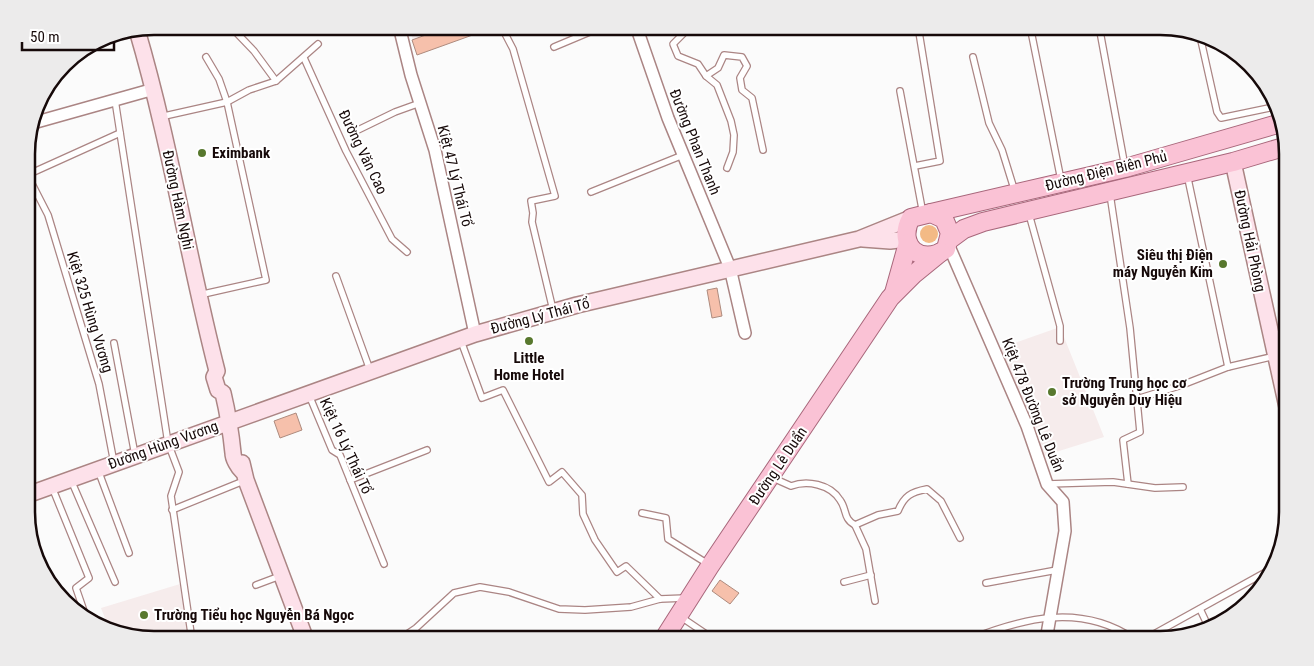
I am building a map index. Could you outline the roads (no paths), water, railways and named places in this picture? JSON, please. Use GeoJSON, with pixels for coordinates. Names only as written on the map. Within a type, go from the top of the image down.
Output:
{"type":"FeatureCollection","features":[{"type":"Feature","properties":{"kind":"main road","name":"Đường Điện Biên Phủ"},"geometry":{"type":"LineString","coordinates":[[921,215],[1125,168],[1275,125]]}},
{"type":"Feature","properties":{"kind":"main road","name":"Đường Điện Biên Phủ"},"geometry":{"type":"LineString","coordinates":[[946,246],[973,225],[1109,190],[1233,162],[1279,148]]}},
{"type":"Feature","properties":{"kind":"main road"},"geometry":{"type":"LineString","coordinates":[[921,215],[944,219],[948,226],[946,246],[929,256],[922,256],[916,253],[907,241],[921,215]]}},
{"type":"Feature","properties":{"kind":"main road","name":"Đường Lê Duẩn"},"geometry":{"type":"LineString","coordinates":[[894,294],[907,241]]}},
{"type":"Feature","properties":{"kind":"main road","name":"Đường Lê Duẩn"},"geometry":{"type":"LineString","coordinates":[[668,631],[710,566],[894,294],[946,246]]}},
{"type":"Feature","properties":{"kind":"street","name":"Kiệt 47 Lý Thái Tổ"},"geometry":{"type":"LineString","coordinates":[[402,35],[410,75],[436,150],[468,336]]}},
{"type":"Feature","properties":{"kind":"street","name":"Đường Phan Thanh"},"geometry":{"type":"LineString","coordinates":[[639,35],[683,155],[730,268],[745,333]]}},
{"type":"Feature","properties":{"kind":"street","name":"Đường Hàm Nghi"},"geometry":{"type":"LineString","coordinates":[[139,36],[154,89],[198,295],[217,371],[223,374],[226,389],[223,393],[234,449],[232,453],[238,468],[244,475],[303,631]]}},
{"type":"Feature","properties":{"kind":"street"},"geometry":{"type":"LineString","coordinates":[[40,121],[154,89]]}},
{"type":"Feature","properties":{"kind":"street","name":"Đường Hải Phòng"},"geometry":{"type":"LineString","coordinates":[[1233,162],[1279,367]]}},
{"type":"Feature","properties":{"kind":"street","name":"Đường Lý Thái Tổ"},"geometry":{"type":"LineString","coordinates":[[230,421],[309,395],[468,336],[554,312],[859,238],[921,215]]}},
{"type":"Feature","properties":{"kind":"street","name":"Đường Lý Thái Tổ"},"geometry":{"type":"LineString","coordinates":[[859,238],[907,241]]}},
{"type":"Feature","properties":{"kind":"street","name":"Kiệt 478 Đường Lê Duẩn"},"geometry":{"type":"LineString","coordinates":[[946,246],[967,284],[1027,426],[1047,484],[1062,502],[1064,531],[1048,631]]}},
{"type":"Feature","properties":{"kind":"street","name":"Đường Hùng Vương"},"geometry":{"type":"LineString","coordinates":[[35,491],[230,421]]}},
{"type":"Feature","properties":{"kind":"lane"},"geometry":{"type":"LineString","coordinates":[[239,35],[254,51],[276,81]]}},
{"type":"Feature","properties":{"kind":"lane"},"geometry":{"type":"LineString","coordinates":[[505,35],[512,49],[555,196],[531,201],[532,222],[554,312]]}},
{"type":"Feature","properties":{"kind":"lane"},"geometry":{"type":"LineString","coordinates":[[554,46],[582,35]]}},
{"type":"Feature","properties":{"kind":"lane"},"geometry":{"type":"LineString","coordinates":[[682,35],[673,44],[678,56],[698,64],[706,76],[717,85],[732,121],[733,152],[727,168]]}},
{"type":"Feature","properties":{"kind":"lane"},"geometry":{"type":"LineString","coordinates":[[915,166],[940,161],[919,35]]}},
{"type":"Feature","properties":{"kind":"lane"},"geometry":{"type":"LineString","coordinates":[[1032,35],[1062,182]]}},
{"type":"Feature","properties":{"kind":"lane"},"geometry":{"type":"LineString","coordinates":[[1101,35],[1125,168]]}},
{"type":"Feature","properties":{"kind":"lane"},"geometry":{"type":"LineString","coordinates":[[1201,42],[1217,112],[1221,118],[1269,108]]}},
{"type":"Feature","properties":{"kind":"lane"},"geometry":{"type":"LineString","coordinates":[[160,117],[227,102],[248,90],[276,81],[318,44]]}},
{"type":"Feature","properties":{"kind":"lane"},"geometry":{"type":"LineString","coordinates":[[706,76],[718,68],[724,55],[742,57],[747,66],[740,78],[742,90],[752,98],[763,150]]}},
{"type":"Feature","properties":{"kind":"lane"},"geometry":{"type":"LineString","coordinates":[[198,295],[266,280],[227,102],[219,79],[206,57]]}},
{"type":"Feature","properties":{"kind":"lane"},"geometry":{"type":"LineString","coordinates":[[973,57],[989,123],[1002,150],[1015,194]]}},
{"type":"Feature","properties":{"kind":"lane","name":"Đường Văn Cao"},"geometry":{"type":"LineString","coordinates":[[304,58],[346,151],[392,239],[407,252]]}},
{"type":"Feature","properties":{"kind":"lane"},"geometry":{"type":"LineString","coordinates":[[900,91],[915,166],[921,215]]}},
{"type":"Feature","properties":{"kind":"lane"},"geometry":{"type":"LineString","coordinates":[[115,100],[168,442],[179,472],[170,496],[191,631]]}},
{"type":"Feature","properties":{"kind":"lane"},"geometry":{"type":"LineString","coordinates":[[358,130],[395,112],[420,103]]}},
{"type":"Feature","properties":{"kind":"lane"},"geometry":{"type":"LineString","coordinates":[[35,170],[120,133]]}},
{"type":"Feature","properties":{"kind":"lane"},"geometry":{"type":"LineString","coordinates":[[590,192],[683,155]]}},
{"type":"Feature","properties":{"kind":"lane"},"geometry":{"type":"LineString","coordinates":[[1186,172],[1228,367]]}},
{"type":"Feature","properties":{"kind":"lane","name":"Kiệt 325 Hùng Vương"},"geometry":{"type":"LineString","coordinates":[[35,190],[48,215],[99,384],[114,463]]}},
{"type":"Feature","properties":{"kind":"lane"},"geometry":{"type":"LineString","coordinates":[[1109,190],[1130,328],[1140,432],[1123,440],[1128,484]]}},
{"type":"Feature","properties":{"kind":"lane"},"geometry":{"type":"LineString","coordinates":[[1028,210],[1060,326],[1060,341]]}},
{"type":"Feature","properties":{"kind":"lane"},"geometry":{"type":"LineString","coordinates":[[336,276],[371,372]]}},
{"type":"Feature","properties":{"kind":"lane"},"geometry":{"type":"LineString","coordinates":[[468,336],[482,398],[503,390],[549,482],[562,472],[582,495],[583,514],[595,540],[617,572],[626,566],[660,599]]}},
{"type":"Feature","properties":{"kind":"lane"},"geometry":{"type":"LineString","coordinates":[[114,343],[135,455]]}},
{"type":"Feature","properties":{"kind":"lane"},"geometry":{"type":"LineString","coordinates":[[1137,399],[1182,385],[1228,367],[1275,356]]}},
{"type":"Feature","properties":{"kind":"lane","name":"Kiệt 16 Lý Thái Tổ"},"geometry":{"type":"LineString","coordinates":[[309,395],[332,450],[340,455],[384,564]]}},
{"type":"Feature","properties":{"kind":"lane"},"geometry":{"type":"LineString","coordinates":[[350,480],[427,450]]}},
{"type":"Feature","properties":{"kind":"lane","name":"Đường Hùng Vương"},"geometry":{"type":"LineString","coordinates":[[97,469],[128,553]]}},
{"type":"Feature","properties":{"kind":"lane"},"geometry":{"type":"LineString","coordinates":[[172,510],[244,475]]}},
{"type":"Feature","properties":{"kind":"lane"},"geometry":{"type":"LineString","coordinates":[[771,477],[791,486],[801,482],[825,488],[840,499],[847,519],[855,525],[866,549],[871,575],[871,587],[875,601]]}},
{"type":"Feature","properties":{"kind":"lane"},"geometry":{"type":"LineString","coordinates":[[70,478],[115,582]]}},
{"type":"Feature","properties":{"kind":"lane"},"geometry":{"type":"LineString","coordinates":[[1047,484],[1114,482],[1155,488],[1183,487]]}},
{"type":"Feature","properties":{"kind":"lane"},"geometry":{"type":"LineString","coordinates":[[51,485],[89,578],[76,588],[82,606]]}},
{"type":"Feature","properties":{"kind":"lane"},"geometry":{"type":"LineString","coordinates":[[855,525],[878,515],[898,511],[902,500],[912,492],[927,489],[941,501],[960,538]]}},
{"type":"Feature","properties":{"kind":"lane"},"geometry":{"type":"LineString","coordinates":[[642,513],[666,518],[668,539],[710,566]]}},
{"type":"Feature","properties":{"kind":"lane"},"geometry":{"type":"LineString","coordinates":[[986,583],[1057,570]]}},
{"type":"Feature","properties":{"kind":"lane"},"geometry":{"type":"LineString","coordinates":[[844,582],[871,575]]}},
{"type":"Feature","properties":{"kind":"lane"},"geometry":{"type":"LineString","coordinates":[[1161,631],[1261,575]]}},
{"type":"Feature","properties":{"kind":"lane"},"geometry":{"type":"LineString","coordinates":[[256,584],[282,576]]}},
{"type":"Feature","properties":{"kind":"lane"},"geometry":{"type":"LineString","coordinates":[[412,631],[454,593],[480,587],[509,592],[559,609],[585,610],[631,607],[660,599],[689,598]]}},
{"type":"Feature","properties":{"kind":"lane"},"geometry":{"type":"LineString","coordinates":[[1200,609],[1206,622]]}},
{"type":"Feature","properties":{"kind":"lane"},"geometry":{"type":"LineString","coordinates":[[678,615],[702,631]]}},
{"type":"Feature","properties":{"kind":"lane"},"geometry":{"type":"LineString","coordinates":[[990,631],[1051,617],[1096,622],[1119,631]]}},
{"type":"Feature","properties":{"kind":"place","name":"Eximbank"},"geometry":{"type":"Point","coordinates":[202,153]}},
{"type":"Feature","properties":{"kind":"place","name":"Siêu thị Điện máy Nguyễn Kim"},"geometry":{"type":"Point","coordinates":[1223,264]}},
{"type":"Feature","properties":{"kind":"place","name":"Little Home Hotel"},"geometry":{"type":"Point","coordinates":[529,341]}},
{"type":"Feature","properties":{"kind":"place","name":"Trường Trung học cơ sở Nguyễn Duy Hiệu"},"geometry":{"type":"Point","coordinates":[1052,392]}},
{"type":"Feature","properties":{"kind":"place","name":"Trường Tiểu học Nguyễn Bá Ngọc"},"geometry":{"type":"Point","coordinates":[144,615]}}]}
